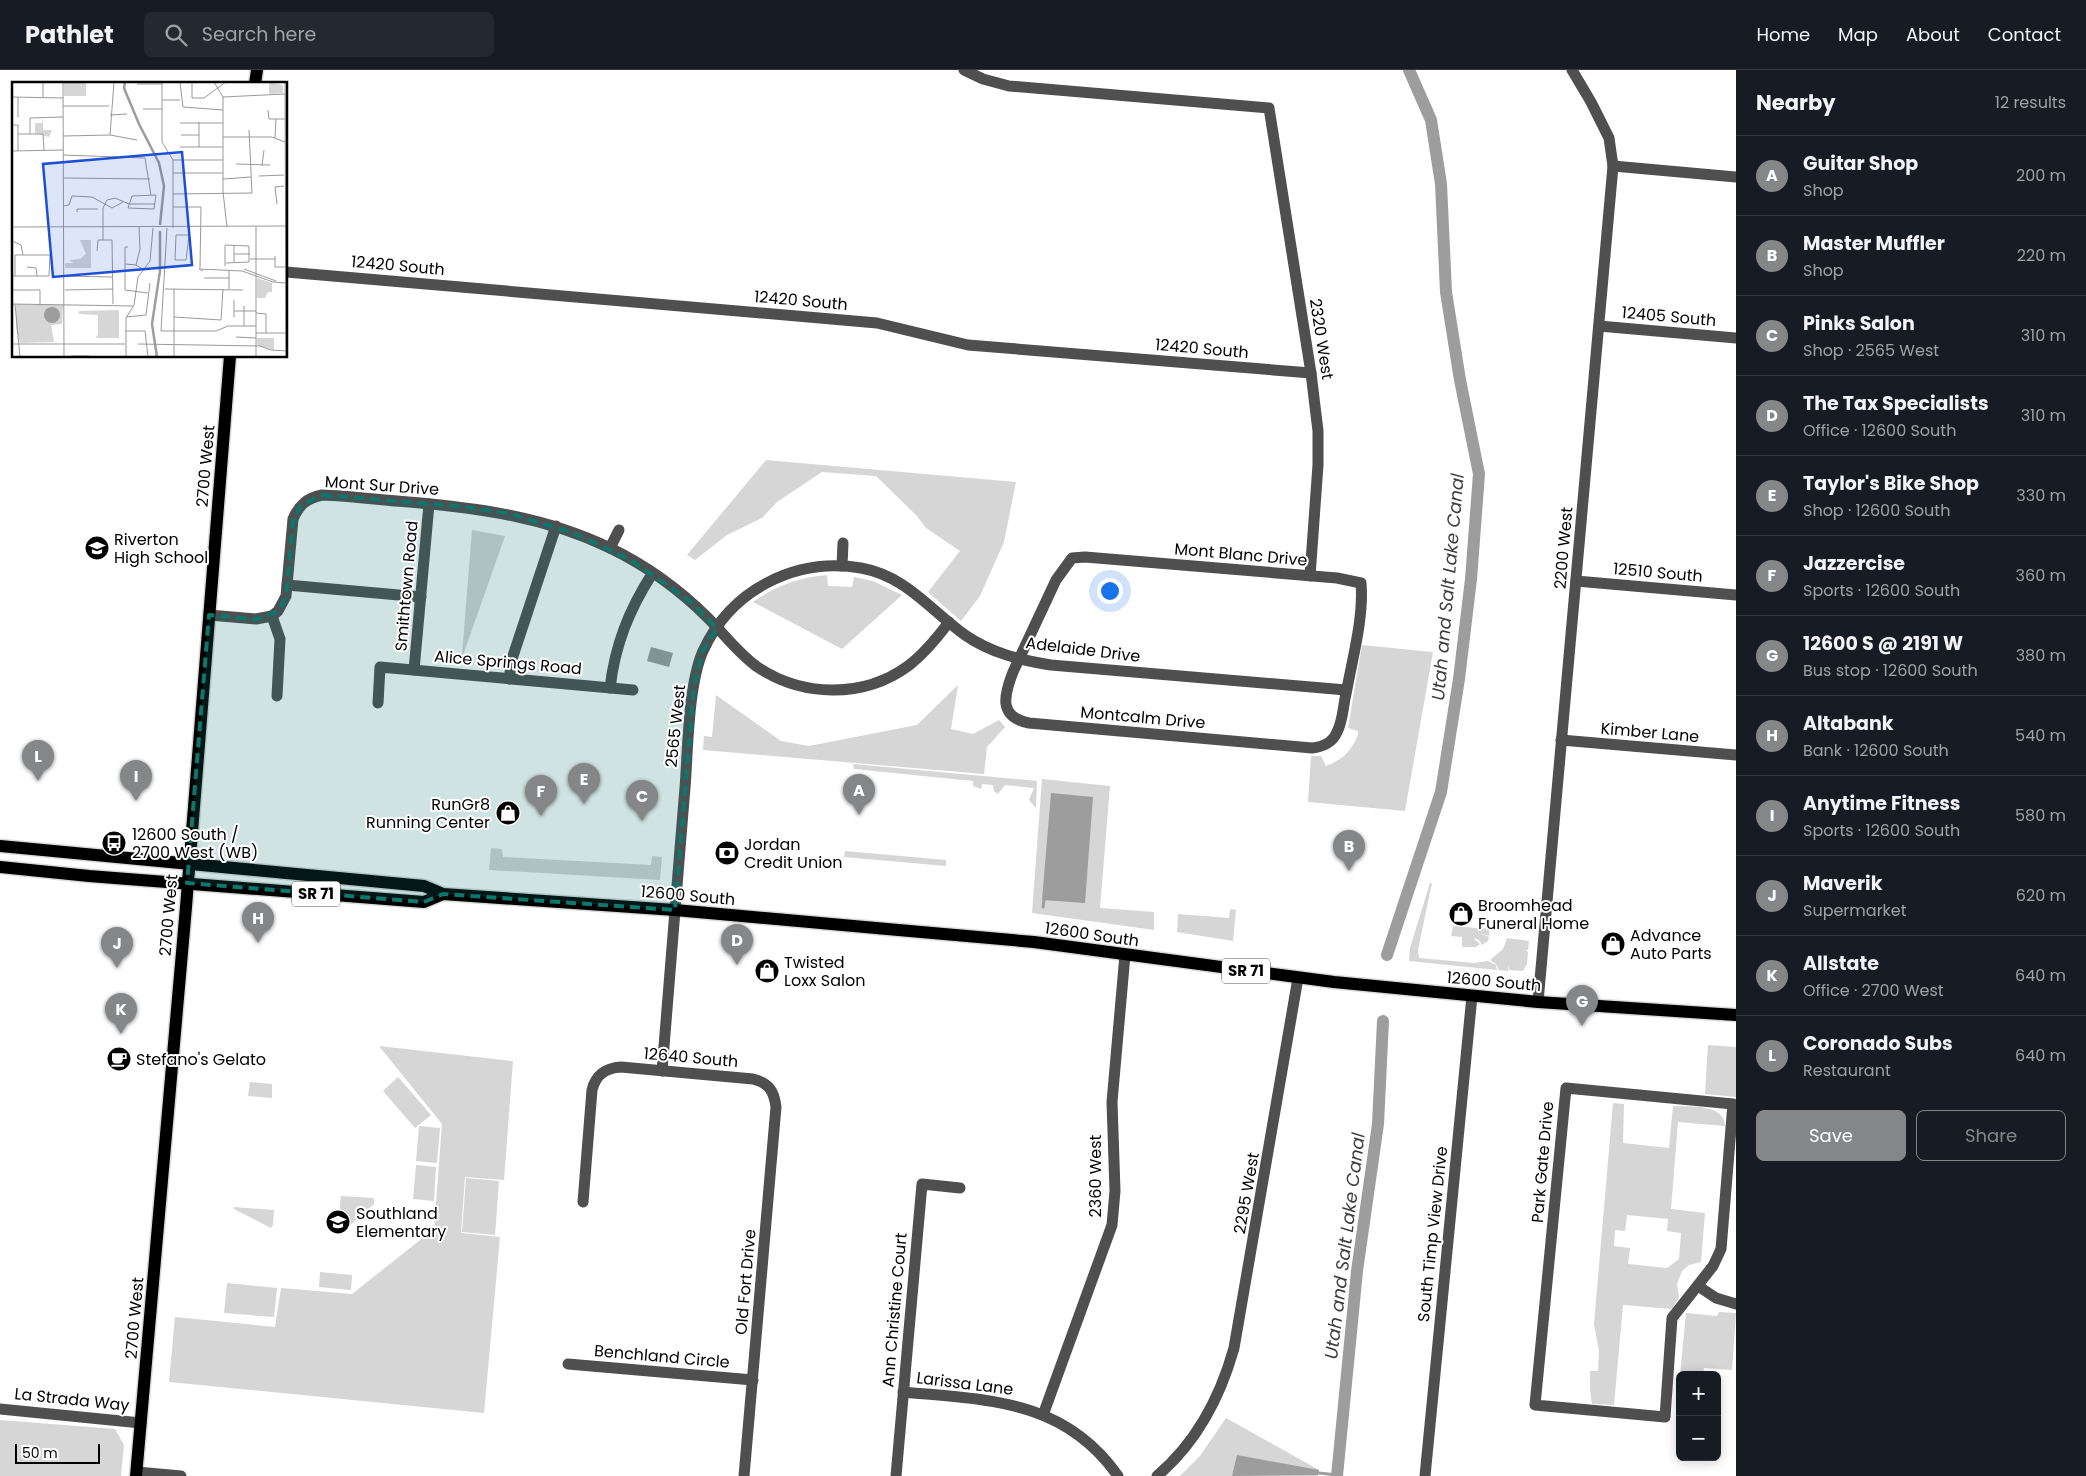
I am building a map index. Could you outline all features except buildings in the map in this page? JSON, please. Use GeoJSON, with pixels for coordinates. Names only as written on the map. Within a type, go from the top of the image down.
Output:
{"type":"FeatureCollection","features":[{"type":"Feature","properties":{"kind":"main road","name":"2700 West"},"geometry":{"type":"LineString","coordinates":[[136,1474],[189,864],[230,358]]}},
{"type":"Feature","properties":{"kind":"main road","name":"12600 South"},"geometry":{"type":"LineString","coordinates":[[0,846],[424,886],[443,894],[675,910],[1034,942],[1298,978],[1472,996],[1736,1015]]}},
{"type":"Feature","properties":{"kind":"main road","name":"12600 South"},"geometry":{"type":"LineString","coordinates":[[0,867],[424,902],[443,894]]}},
{"type":"Feature","properties":{"kind":"street","name":"2320 West"},"geometry":{"type":"LineString","coordinates":[[964,70],[983,79],[1009,86],[1269,108],[1311,373],[1318,431],[1318,465],[1310,576]]}},
{"type":"Feature","properties":{"kind":"street","name":"2200 West"},"geometry":{"type":"LineString","coordinates":[[1538,1002],[1613,166],[1609,138],[1572,70]]}},
{"type":"Feature","properties":{"kind":"street"},"geometry":{"type":"LineString","coordinates":[[1613,166],[1736,177]]}},
{"type":"Feature","properties":{"kind":"street","name":"12420 South"},"geometry":{"type":"LineString","coordinates":[[288,272],[877,323],[968,345],[1311,373]]}},
{"type":"Feature","properties":{"kind":"street","name":"12405 South"},"geometry":{"type":"LineString","coordinates":[[1599,326],[1736,338]]}},
{"type":"Feature","properties":{"kind":"street","name":"Mont Sur Drive"},"geometry":{"type":"LineString","coordinates":[[272,616],[283,604],[287,585],[293,519],[296,511],[307,500],[322,495],[330,495],[508,513],[556,526],[610,548],[652,574],[690,601],[754,664],[780,679],[808,688],[838,690],[867,686],[900,671],[918,658],[949,622]]}},
{"type":"Feature","properties":{"kind":"street","name":"Smithtown Road"},"geometry":{"type":"LineString","coordinates":[[414,670],[429,504]]}},
{"type":"Feature","properties":{"kind":"street"},"geometry":{"type":"LineString","coordinates":[[509,679],[512,659],[556,526]]}},
{"type":"Feature","properties":{"kind":"street"},"geometry":{"type":"LineString","coordinates":[[610,548],[619,530]]}},
{"type":"Feature","properties":{"kind":"street"},"geometry":{"type":"LineString","coordinates":[[842,566],[843,543]]}},
{"type":"Feature","properties":{"kind":"street","name":"Mont Blanc Drive"},"geometry":{"type":"LineString","coordinates":[[1019,659],[1056,580],[1072,558],[1100,557],[1337,578],[1361,583],[1361,608],[1340,725],[1333,739]]}},
{"type":"Feature","properties":{"kind":"street","name":"Adelaide Drive"},"geometry":{"type":"LineString","coordinates":[[717,628],[738,602],[756,588],[777,577],[819,566],[842,566],[862,569],[902,584],[921,597],[949,622],[985,646],[1019,659],[1051,665],[1346,690]]}},
{"type":"Feature","properties":{"kind":"street"},"geometry":{"type":"LineString","coordinates":[[610,688],[615,655],[628,616],[652,574]]}},
{"type":"Feature","properties":{"kind":"street","name":"12510 South"},"geometry":{"type":"LineString","coordinates":[[1576,581],[1736,595]]}},
{"type":"Feature","properties":{"kind":"street"},"geometry":{"type":"LineString","coordinates":[[287,585],[421,597]]}},
{"type":"Feature","properties":{"kind":"street"},"geometry":{"type":"LineString","coordinates":[[209,615],[256,619],[272,616],[280,638],[277,696]]}},
{"type":"Feature","properties":{"kind":"street","name":"2565 West"},"geometry":{"type":"LineString","coordinates":[[662,1071],[694,687],[703,651],[717,628]]}},
{"type":"Feature","properties":{"kind":"street","name":"Montcalm Drive"},"geometry":{"type":"LineString","coordinates":[[1019,659],[1007,686],[1005,701],[1011,715],[1022,722],[1312,748],[1323,746],[1333,739]]}},
{"type":"Feature","properties":{"kind":"street","name":"Alice Springs Road"},"geometry":{"type":"LineString","coordinates":[[378,703],[380,667],[633,690]]}},
{"type":"Feature","properties":{"kind":"street","name":"Kimber Lane"},"geometry":{"type":"LineString","coordinates":[[1561,740],[1736,755]]}},
{"type":"Feature","properties":{"kind":"street","name":"2360 West"},"geometry":{"type":"LineString","coordinates":[[1043,1414],[1112,1225],[1115,1191],[1112,1102],[1124,955]]}},
{"type":"Feature","properties":{"kind":"street","name":"2295 West"},"geometry":{"type":"LineString","coordinates":[[1156,1476],[1181,1452],[1212,1409],[1229,1369],[1239,1325],[1298,978]]}},
{"type":"Feature","properties":{"kind":"street","name":"South Timp View Drive"},"geometry":{"type":"LineString","coordinates":[[1425,1476],[1472,996]]}},
{"type":"Feature","properties":{"kind":"street","name":"12640 South"},"geometry":{"type":"LineString","coordinates":[[583,1202],[592,1090],[596,1079],[604,1071],[621,1067],[753,1079],[764,1082],[772,1090]]}},
{"type":"Feature","properties":{"kind":"street","name":"Park Gate Drive"},"geometry":{"type":"LineString","coordinates":[[1566,1088],[1733,1104],[1721,1249],[1713,1266],[1698,1286],[1672,1318],[1665,1418],[1535,1405],[1566,1088]]}},
{"type":"Feature","properties":{"kind":"street","name":"Old Fort Drive"},"geometry":{"type":"LineString","coordinates":[[744,1476],[776,1108],[772,1090]]}},
{"type":"Feature","properties":{"kind":"street","name":"Ann Christine Court"},"geometry":{"type":"LineString","coordinates":[[896,1476],[922,1184],[960,1188]]}},
{"type":"Feature","properties":{"kind":"street"},"geometry":{"type":"LineString","coordinates":[[1698,1286],[1716,1298],[1736,1304]]}},
{"type":"Feature","properties":{"kind":"street","name":"Benchland Circle"},"geometry":{"type":"LineString","coordinates":[[568,1364],[753,1380]]}},
{"type":"Feature","properties":{"kind":"street","name":"Larissa Lane"},"geometry":{"type":"LineString","coordinates":[[904,1392],[999,1402],[1043,1414],[1081,1438],[1104,1458],[1118,1476]]}},
{"type":"Feature","properties":{"kind":"street","name":"La Strada Way"},"geometry":{"type":"LineString","coordinates":[[0,1409],[141,1422]]}},
{"type":"Feature","properties":{"kind":"street"},"geometry":{"type":"LineString","coordinates":[[136,1474],[181,1476]]}},
{"type":"Feature","properties":{"kind":"highlighted area"},"geometry":{"type":"Polygon","coordinates":[[[322,495],[459,506],[508,513],[574,533],[631,560],[690,601],[717,628],[703,651],[694,687],[675,910],[443,894],[424,902],[187,883],[209,615],[256,619],[278,611],[286,596],[293,519],[301,505],[322,495]]]}},
{"type":"Feature","properties":{"kind":"shaded area"},"geometry":{"type":"Polygon","coordinates":[[[766,460],[1016,482],[1004,542],[980,596],[961,621],[928,592],[960,551],[926,528],[917,516],[876,476],[822,472],[777,502],[762,518],[727,535],[695,560],[687,555],[766,460]]]}},
{"type":"Feature","properties":{"kind":"shaded area"},"geometry":{"type":"Polygon","coordinates":[[[472,530],[505,536],[462,655],[472,530]]]}},
{"type":"Feature","properties":{"kind":"shaded area"},"geometry":{"type":"Polygon","coordinates":[[[827,575],[828,586],[852,587],[854,577],[873,581],[902,595],[842,649],[753,602],[770,591],[788,583],[827,575]]]}},
{"type":"Feature","properties":{"kind":"shaded area"},"geometry":{"type":"Polygon","coordinates":[[[1362,645],[1433,652],[1405,811],[1308,802],[1311,756],[1321,756],[1326,766],[1332,764],[1342,758],[1356,740],[1358,731],[1348,728],[1362,645]]]}},
{"type":"Feature","properties":{"kind":"shaded area"},"geometry":{"type":"Polygon","coordinates":[[[651,647],[673,653],[669,667],[647,661],[651,647]]]}},
{"type":"Feature","properties":{"kind":"shaded area"},"geometry":{"type":"Polygon","coordinates":[[[958,685],[951,729],[973,734],[999,720],[1005,727],[987,747],[984,774],[703,750],[704,736],[712,737],[716,695],[781,741],[809,746],[917,725],[958,685]]]}},
{"type":"Feature","properties":{"kind":"shaded area"},"geometry":{"type":"Polygon","coordinates":[[[853,764],[1037,781],[1036,808],[1029,800],[1034,788],[1005,785],[998,794],[994,791],[993,785],[982,784],[981,789],[973,786],[973,781],[854,769],[853,764]]]}},
{"type":"Feature","properties":{"kind":"shaded area"},"geometry":{"type":"Polygon","coordinates":[[[1042,779],[1110,786],[1100,908],[1154,912],[1154,930],[1032,913],[1042,779]]]}},
{"type":"Feature","properties":{"kind":"shaded area"},"geometry":{"type":"Polygon","coordinates":[[[1051,793],[1093,797],[1085,903],[1042,900],[1051,793]]]}},
{"type":"Feature","properties":{"kind":"shaded area"},"geometry":{"type":"Polygon","coordinates":[[[491,848],[502,849],[503,857],[651,865],[652,856],[662,857],[660,880],[489,870],[491,848]]]}},
{"type":"Feature","properties":{"kind":"shaded area"},"geometry":{"type":"Polygon","coordinates":[[[845,851],[946,860],[946,866],[844,857],[845,851]]]}},
{"type":"Feature","properties":{"kind":"shaded area"},"geometry":{"type":"Polygon","coordinates":[[[1430,883],[1432,883],[1418,950],[1419,958],[1474,963],[1488,961],[1496,965],[1497,970],[1409,961],[1410,948],[1430,883]]]}},
{"type":"Feature","properties":{"kind":"shaded area"},"geometry":{"type":"Polygon","coordinates":[[[1230,909],[1236,910],[1233,941],[1177,932],[1178,914],[1229,918],[1230,909]]]}},
{"type":"Feature","properties":{"kind":"shaded area"},"geometry":{"type":"Polygon","coordinates":[[[1453,926],[1489,929],[1489,936],[1479,933],[1489,937],[1488,941],[1482,945],[1479,940],[1473,938],[1480,944],[1476,947],[1462,947],[1462,937],[1451,936],[1453,926]]]}},
{"type":"Feature","properties":{"kind":"shaded area"},"geometry":{"type":"Polygon","coordinates":[[[1507,938],[1529,941],[1528,950],[1526,950],[1528,952],[1527,964],[1523,971],[1509,970],[1508,965],[1508,971],[1499,970],[1496,964],[1490,960],[1503,949],[1507,938]]]}},
{"type":"Feature","properties":{"kind":"shaded area"},"geometry":{"type":"Polygon","coordinates":[[[1708,1045],[1736,1047],[1736,1097],[1705,1094],[1708,1045]]]}},
{"type":"Feature","properties":{"kind":"shaded area"},"geometry":{"type":"Polygon","coordinates":[[[379,1046],[513,1061],[504,1180],[465,1177],[461,1233],[500,1237],[484,1413],[169,1382],[175,1317],[275,1327],[281,1288],[352,1294],[434,1229],[442,1124],[379,1046]]]}},
{"type":"Feature","properties":{"kind":"shaded area"},"geometry":{"type":"Polygon","coordinates":[[[398,1077],[431,1115],[415,1128],[383,1091],[398,1077]]]}},
{"type":"Feature","properties":{"kind":"shaded area"},"geometry":{"type":"Polygon","coordinates":[[[250,1082],[272,1084],[272,1098],[248,1096],[250,1082]]]}},
{"type":"Feature","properties":{"kind":"shaded area"},"geometry":{"type":"Polygon","coordinates":[[[1613,1103],[1624,1104],[1623,1143],[1669,1148],[1673,1106],[1705,1108],[1719,1113],[1725,1126],[1678,1122],[1671,1209],[1705,1213],[1701,1262],[1689,1265],[1682,1271],[1677,1284],[1679,1297],[1672,1309],[1623,1305],[1614,1405],[1592,1404],[1590,1371],[1598,1371],[1599,1351],[1594,1324],[1613,1103]],[[1627,1215],[1625,1231],[1615,1230],[1614,1246],[1630,1248],[1628,1264],[1667,1268],[1679,1259],[1681,1233],[1667,1231],[1668,1219],[1627,1215]]]}},
{"type":"Feature","properties":{"kind":"shaded area"},"geometry":{"type":"Polygon","coordinates":[[[419,1126],[440,1128],[437,1163],[416,1161],[419,1126]]]}},
{"type":"Feature","properties":{"kind":"shaded area"},"geometry":{"type":"Polygon","coordinates":[[[416,1165],[436,1167],[434,1201],[413,1199],[416,1165]]]}},
{"type":"Feature","properties":{"kind":"shaded area"},"geometry":{"type":"Polygon","coordinates":[[[466,1178],[499,1181],[495,1235],[462,1232],[466,1178]]]}},
{"type":"Feature","properties":{"kind":"shaded area"},"geometry":{"type":"Polygon","coordinates":[[[341,1196],[374,1198],[374,1204],[340,1234],[337,1232],[341,1196]]]}},
{"type":"Feature","properties":{"kind":"shaded area"},"geometry":{"type":"Polygon","coordinates":[[[234,1207],[274,1210],[273,1225],[271,1228],[234,1209],[234,1207]]]}},
{"type":"Feature","properties":{"kind":"shaded area"},"geometry":{"type":"Polygon","coordinates":[[[320,1272],[352,1275],[351,1290],[319,1287],[320,1272]]]}},
{"type":"Feature","properties":{"kind":"shaded area"},"geometry":{"type":"Polygon","coordinates":[[[227,1283],[277,1288],[274,1317],[224,1313],[227,1283]]]}},
{"type":"Feature","properties":{"kind":"shaded area"},"geometry":{"type":"Polygon","coordinates":[[[1719,1312],[1736,1313],[1732,1370],[1704,1368],[1704,1371],[1680,1371],[1686,1313],[1717,1316],[1719,1312]]]}},
{"type":"Feature","properties":{"kind":"shaded area"},"geometry":{"type":"Polygon","coordinates":[[[1226,1418],[1319,1470],[1318,1476],[1180,1476],[1200,1456],[1226,1418]]]}},
{"type":"Feature","properties":{"kind":"shaded area"},"geometry":{"type":"Polygon","coordinates":[[[0,1420],[115,1429],[124,1445],[121,1476],[0,1476],[0,1420]]]}},
{"type":"Feature","properties":{"kind":"shaded area"},"geometry":{"type":"Polygon","coordinates":[[[1237,1455],[1319,1470],[1318,1475],[1232,1476],[1237,1455]]]}},
{"type":"Feature","properties":{"kind":"waterway","name":"Utah and Salt Lake Canal"},"geometry":{"type":"LineString","coordinates":[[1387,955],[1441,792],[1459,679],[1471,579],[1479,474],[1460,380],[1446,292],[1441,184],[1431,120],[1409,70]]}},
{"type":"Feature","properties":{"kind":"waterway"},"geometry":{"type":"LineString","coordinates":[[1043,907],[1044,900]]}},
{"type":"Feature","properties":{"kind":"waterway","name":"Utah and Salt Lake Canal"},"geometry":{"type":"LineString","coordinates":[[1337,1476],[1357,1271],[1378,1124],[1383,1021]]}},
{"type":"Feature","properties":{"kind":"waterway"},"geometry":{"type":"LineString","coordinates":[[1319,1473],[1337,1475]]}},
{"type":"Feature","properties":{"kind":"place","name":"Riverton High School"},"geometry":{"type":"Point","coordinates":[97,548]}},
{"type":"Feature","properties":{"kind":"place","name":"Coronado Subs"},"geometry":{"type":"Point","coordinates":[38,781]}},
{"type":"Feature","properties":{"kind":"place","name":"Anytime Fitness"},"geometry":{"type":"Point","coordinates":[136,801]}},
{"type":"Feature","properties":{"kind":"place","name":"Taylor's Bike Shop"},"geometry":{"type":"Point","coordinates":[584,804]}},
{"type":"Feature","properties":{"kind":"place","name":"RunGr8 Running Center"},"geometry":{"type":"Point","coordinates":[508,813]}},
{"type":"Feature","properties":{"kind":"place","name":"Guitar Shop"},"geometry":{"type":"Point","coordinates":[859,815]}},
{"type":"Feature","properties":{"kind":"place","name":"Jazzercise"},"geometry":{"type":"Point","coordinates":[541,816]}},
{"type":"Feature","properties":{"kind":"place","name":"Pinks Salon"},"geometry":{"type":"Point","coordinates":[642,821]}},
{"type":"Feature","properties":{"kind":"place","name":"12600 South / 2700 West (WB)"},"geometry":{"type":"Point","coordinates":[114,843]}},
{"type":"Feature","properties":{"kind":"place","name":"Jordan Credit Union"},"geometry":{"type":"Point","coordinates":[727,853]}},
{"type":"Feature","properties":{"kind":"place","name":"Master Muffler"},"geometry":{"type":"Point","coordinates":[1349,871]}},
{"type":"Feature","properties":{"kind":"place","name":"Broomhead Funeral Home"},"geometry":{"type":"Point","coordinates":[1461,914]}},
{"type":"Feature","properties":{"kind":"place","name":"Altabank"},"geometry":{"type":"Point","coordinates":[258,943]}},
{"type":"Feature","properties":{"kind":"place","name":"Advance Auto Parts"},"geometry":{"type":"Point","coordinates":[1613,944]}},
{"type":"Feature","properties":{"kind":"place","name":"The Tax Specialists"},"geometry":{"type":"Point","coordinates":[737,965]}},
{"type":"Feature","properties":{"kind":"place","name":"Maverik"},"geometry":{"type":"Point","coordinates":[117,968]}},
{"type":"Feature","properties":{"kind":"place","name":"Twisted Loxx Salon"},"geometry":{"type":"Point","coordinates":[767,971]}},
{"type":"Feature","properties":{"kind":"place","name":"12600 S @ 2191 W"},"geometry":{"type":"Point","coordinates":[1582,1026]}},
{"type":"Feature","properties":{"kind":"place","name":"Allstate"},"geometry":{"type":"Point","coordinates":[121,1034]}},
{"type":"Feature","properties":{"kind":"place","name":"Stefano's Gelato"},"geometry":{"type":"Point","coordinates":[119,1059]}},
{"type":"Feature","properties":{"kind":"place","name":"Southland Elementary"},"geometry":{"type":"Point","coordinates":[338,1222]}}]}
